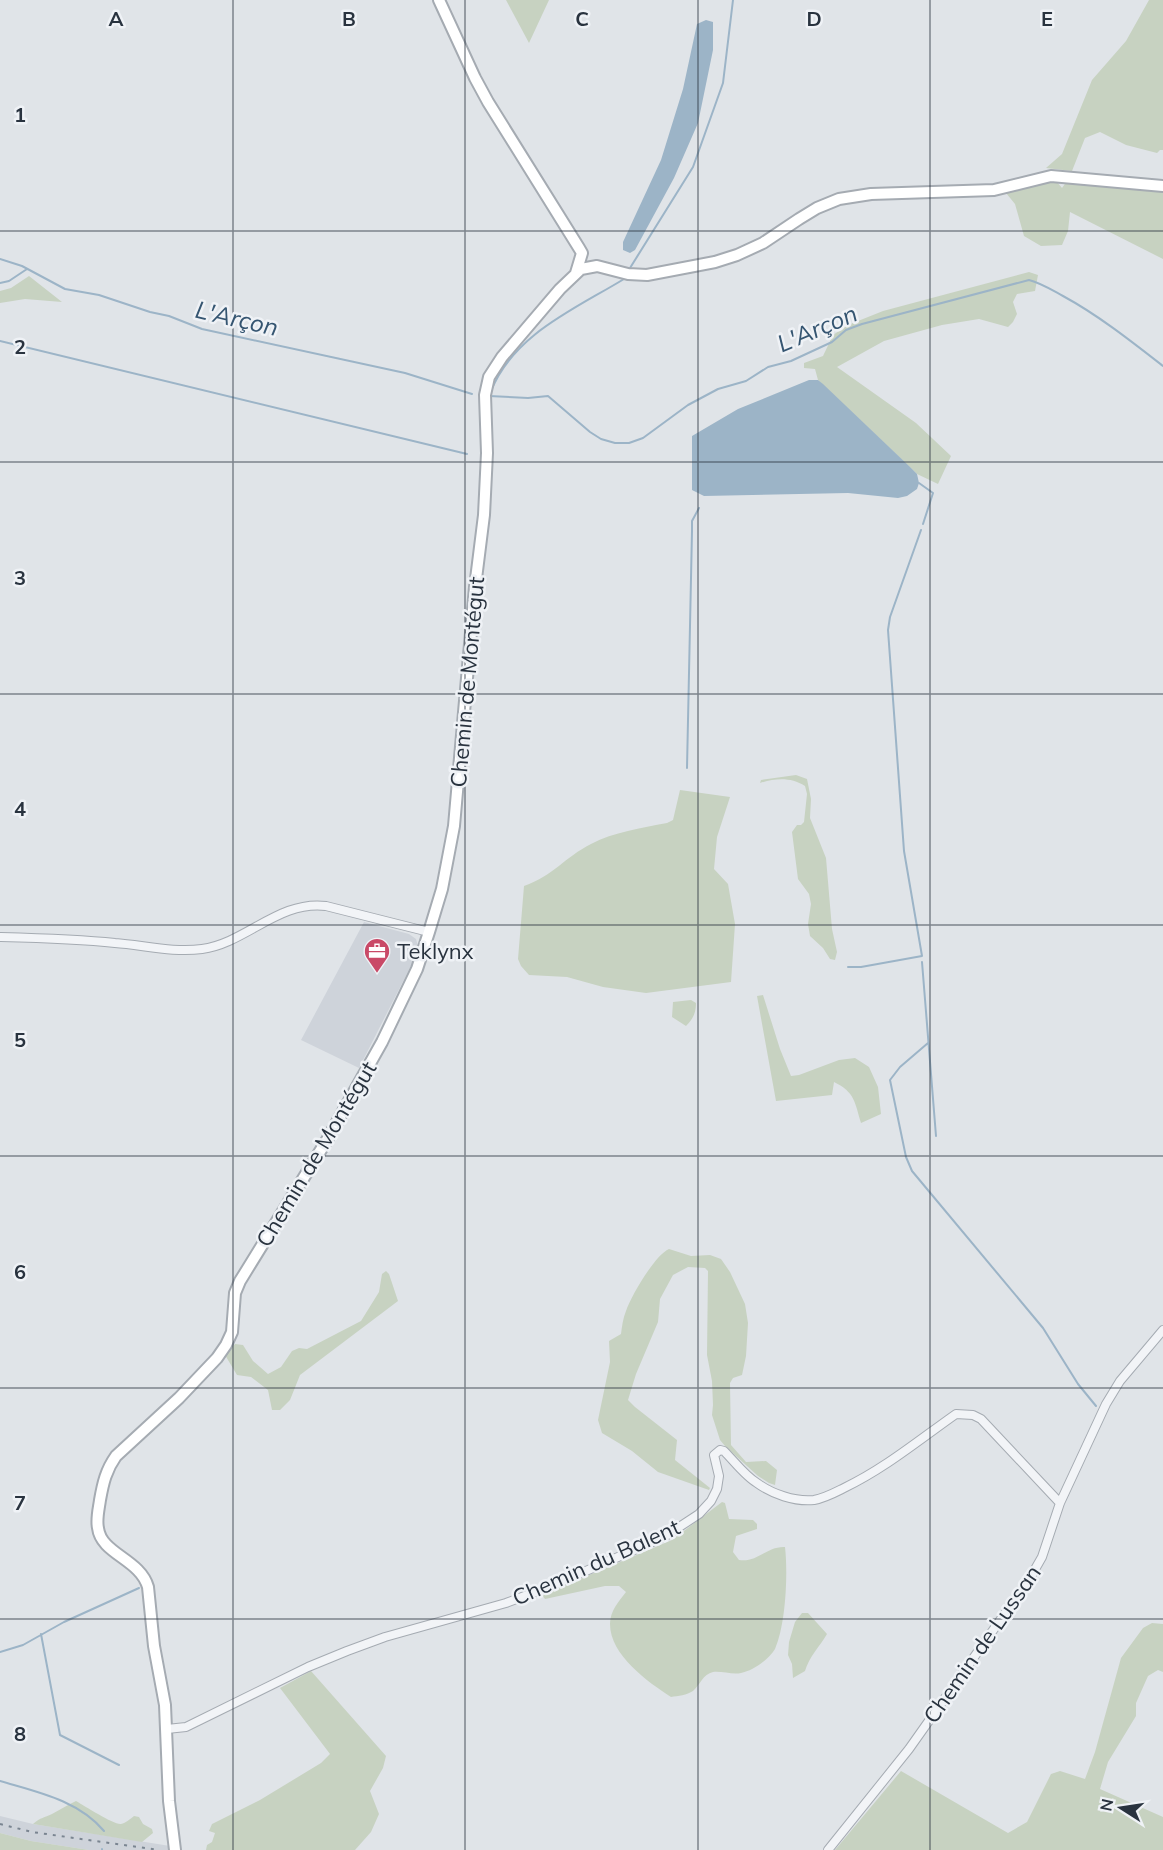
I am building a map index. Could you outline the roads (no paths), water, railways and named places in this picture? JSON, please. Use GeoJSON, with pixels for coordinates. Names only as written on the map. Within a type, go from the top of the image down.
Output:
{"type":"FeatureCollection","features":[{"type":"Feature","properties":{"kind":"street"},"geometry":{"type":"LineString","coordinates":[[439,0],[484,94],[582,253],[576,273]]}},
{"type":"Feature","properties":{"kind":"street"},"geometry":{"type":"LineString","coordinates":[[576,273],[590,267],[646,275],[715,262],[763,243],[799,219],[829,203],[858,196],[994,190],[1051,176],[1163,186]]}},
{"type":"Feature","properties":{"kind":"street"},"geometry":{"type":"LineString","coordinates":[[579,248],[606,268]]}},
{"type":"Feature","properties":{"kind":"street","name":"Chemin de Montégut"},"geometry":{"type":"LineString","coordinates":[[174,1850],[169,1801],[165,1705],[145,1578],[105,1544],[100,1536],[97,1526],[105,1475],[116,1456],[179,1398],[217,1358],[226,1345],[232,1332],[235,1293],[240,1281],[327,1140],[382,1042],[417,969],[442,889],[454,826],[474,598],[484,515],[485,395],[489,377],[502,357],[576,273]]}},
{"type":"Feature","properties":{"kind":"street"},"geometry":{"type":"LineString","coordinates":[[0,937],[202,949],[221,944],[286,912],[310,905],[326,906],[429,932]]}},
{"type":"Feature","properties":{"kind":"street","name":"Chemin de Lussan"},"geometry":{"type":"LineString","coordinates":[[828,1850],[909,1749],[1030,1578],[1042,1557],[1059,1503],[1106,1404],[1120,1380],[1163,1330]]}},
{"type":"Feature","properties":{"kind":"street","name":"Chemin du Balent"},"geometry":{"type":"LineString","coordinates":[[167,1729],[186,1726],[308,1667],[347,1651],[385,1637],[506,1603],[664,1537],[699,1514],[711,1501],[717,1489],[719,1476],[714,1455],[720,1450],[724,1451],[755,1483],[773,1492],[799,1499],[825,1498],[882,1468],[956,1414],[966,1413],[981,1419],[1059,1503]]}},
{"type":"Feature","properties":{"kind":"water"},"geometry":{"type":"Polygon","coordinates":[[[706,20],[713,22],[713,50],[698,123],[674,178],[635,250],[630,253],[623,250],[623,242],[661,160],[683,89],[697,24],[706,20]]]}},
{"type":"Feature","properties":{"kind":"water"},"geometry":{"type":"Polygon","coordinates":[[[809,380],[818,380],[823,384],[917,474],[919,483],[917,489],[907,496],[898,498],[848,493],[704,496],[692,490],[692,436],[738,409],[809,380]]]}},
{"type":"Feature","properties":{"kind":"waterway"},"geometry":{"type":"LineString","coordinates":[[630,268],[693,167],[723,83],[733,0]]}},
{"type":"Feature","properties":{"kind":"waterway","name":"L'Arçon"},"geometry":{"type":"LineString","coordinates":[[0,259],[22,266],[65,289],[99,295],[169,316],[202,329],[405,373],[472,394]]}},
{"type":"Feature","properties":{"kind":"waterway"},"geometry":{"type":"LineString","coordinates":[[0,283],[9,281],[27,269]]}},
{"type":"Feature","properties":{"kind":"waterway"},"geometry":{"type":"LineString","coordinates":[[491,391],[501,371],[530,338],[566,313],[624,279]]}},
{"type":"Feature","properties":{"kind":"waterway","name":"L'Arçon"},"geometry":{"type":"LineString","coordinates":[[489,396],[528,398],[548,396],[601,439],[615,443],[629,443],[643,438],[688,405],[718,389],[746,381],[768,367],[791,361],[832,342],[846,330],[1029,280],[1089,311],[1163,366]]}},
{"type":"Feature","properties":{"kind":"waterway"},"geometry":{"type":"LineString","coordinates":[[0,341],[467,454]]}},
{"type":"Feature","properties":{"kind":"waterway"},"geometry":{"type":"LineString","coordinates":[[919,483],[933,493],[923,524]]}},
{"type":"Feature","properties":{"kind":"waterway"},"geometry":{"type":"LineString","coordinates":[[687,768],[692,521],[699,508]]}},
{"type":"Feature","properties":{"kind":"waterway"},"geometry":{"type":"LineString","coordinates":[[848,967],[861,967],[922,956],[904,851],[888,630],[890,617],[921,530]]}},
{"type":"Feature","properties":{"kind":"waterway"},"geometry":{"type":"LineString","coordinates":[[922,962],[936,1136]]}},
{"type":"Feature","properties":{"kind":"waterway"},"geometry":{"type":"LineString","coordinates":[[928,1043],[900,1067],[890,1080],[906,1157],[912,1171],[1043,1328],[1078,1384],[1096,1406]]}},
{"type":"Feature","properties":{"kind":"waterway"},"geometry":{"type":"LineString","coordinates":[[0,1652],[23,1645],[64,1622],[139,1588]]}},
{"type":"Feature","properties":{"kind":"waterway"},"geometry":{"type":"LineString","coordinates":[[41,1634],[60,1735],[119,1765]]}},
{"type":"Feature","properties":{"kind":"waterway"},"geometry":{"type":"LineString","coordinates":[[0,1781],[42,1793],[69,1804],[94,1820],[104,1831]]}},
{"type":"Feature","properties":{"kind":"railway"},"geometry":{"type":"LineString","coordinates":[[0,1824],[32,1832],[159,1850]]}},
{"type":"Feature","properties":{"kind":"place","name":"Teklynx"},"geometry":{"type":"Point","coordinates":[377,974]}}]}
